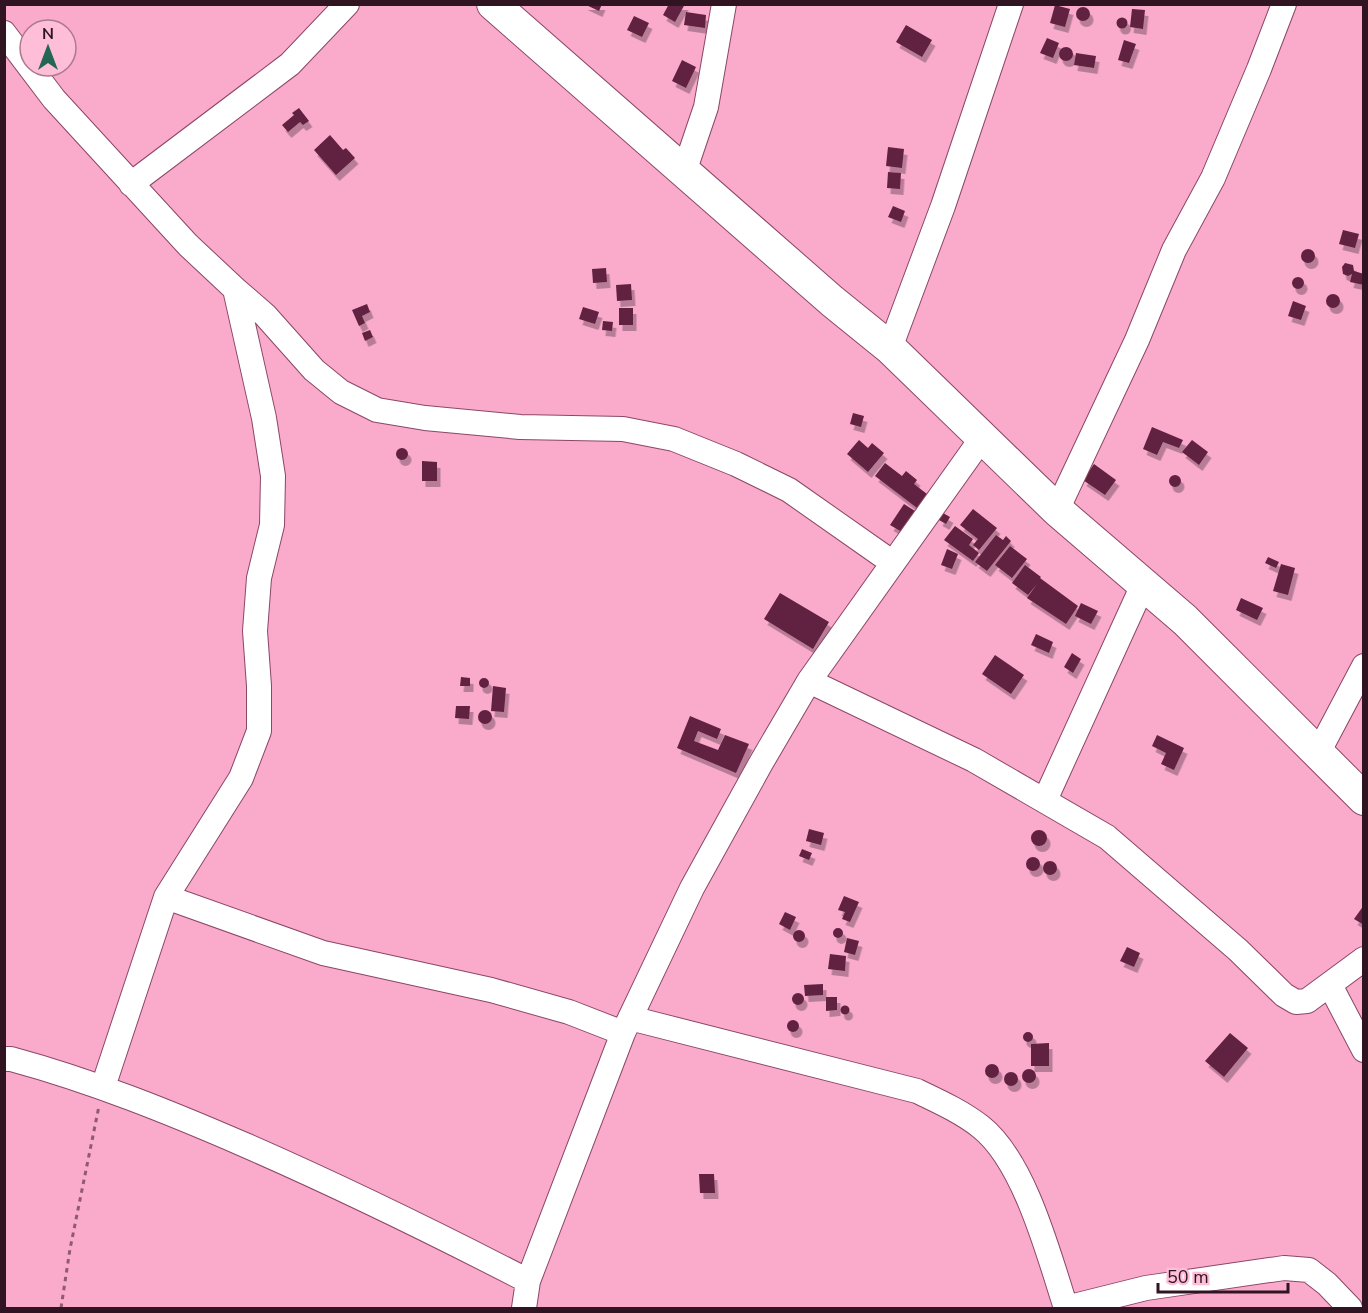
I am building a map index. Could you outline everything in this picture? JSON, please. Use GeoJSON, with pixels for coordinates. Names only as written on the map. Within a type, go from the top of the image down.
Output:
{"type":"FeatureCollection","features":[{"type":"Feature","properties":{"kind":"main road"},"geometry":{"type":"LineString","coordinates":[[494,4],[832,301],[891,348],[1057,510],[1185,621],[1364,799]]}},
{"type":"Feature","properties":{"kind":"street"},"geometry":{"type":"LineString","coordinates":[[132,184],[290,64],[347,4]]}},
{"type":"Feature","properties":{"kind":"street"},"geometry":{"type":"LineString","coordinates":[[684,171],[706,107],[724,4]]}},
{"type":"Feature","properties":{"kind":"street"},"geometry":{"type":"LineString","coordinates":[[891,348],[943,206],[1011,4]]}},
{"type":"Feature","properties":{"kind":"street"},"geometry":{"type":"LineString","coordinates":[[1057,510],[1137,339],[1174,250],[1213,178],[1284,4]]}},
{"type":"Feature","properties":{"kind":"street"},"geometry":{"type":"LineString","coordinates":[[4,33],[54,99],[188,245],[265,315],[315,370],[341,392],[376,410],[425,418],[520,427],[623,429],[674,439],[736,464],[789,490],[893,562]]}},
{"type":"Feature","properties":{"kind":"street"},"geometry":{"type":"LineString","coordinates":[[103,1087],[166,897],[241,778],[258,731],[259,686],[255,631],[259,578],[272,525],[273,476],[264,418],[235,289]]}},
{"type":"Feature","properties":{"kind":"street"},"geometry":{"type":"LineString","coordinates":[[524,1308],[528,1281],[590,1114],[626,1026],[692,888],[809,681],[982,438]]}},
{"type":"Feature","properties":{"kind":"street"},"geometry":{"type":"LineString","coordinates":[[1045,800],[1143,585]]}},
{"type":"Feature","properties":{"kind":"street"},"geometry":{"type":"LineString","coordinates":[[1318,753],[1364,666]]}},
{"type":"Feature","properties":{"kind":"street"},"geometry":{"type":"LineString","coordinates":[[809,681],[974,760],[1107,837],[1238,950],[1284,995],[1296,1002],[1307,1001],[1364,959]]}},
{"type":"Feature","properties":{"kind":"street"},"geometry":{"type":"LineString","coordinates":[[166,897],[323,953],[490,990],[626,1026],[917,1091],[953,1108],[983,1128],[1011,1161],[1040,1229],[1066,1308],[1146,1288],[1284,1268],[1309,1270],[1327,1284],[1350,1308]]}},
{"type":"Feature","properties":{"kind":"street"},"geometry":{"type":"LineString","coordinates":[[1330,985],[1364,1050]]}},
{"type":"Feature","properties":{"kind":"street"},"geometry":{"type":"LineString","coordinates":[[4,1059],[55,1071],[178,1116],[429,1229],[528,1281]]}},
{"type":"Feature","properties":{"kind":"path"},"geometry":{"type":"LineString","coordinates":[[61,1308],[70,1249],[103,1087]]}},
{"type":"Feature","properties":{"kind":"building"},"geometry":{"type":"Polygon","coordinates":[[[584,4],[602,4],[599,11],[584,4]]]}},
{"type":"Feature","properties":{"kind":"building"},"geometry":{"type":"Polygon","coordinates":[[[669,4],[685,4],[675,22],[663,15],[669,4]]]}},
{"type":"Feature","properties":{"kind":"building"},"geometry":{"type":"Polygon","coordinates":[[[1055,5],[1070,9],[1065,27],[1050,23],[1055,5]]]}},
{"type":"Feature","properties":{"kind":"building"},"geometry":{"type":"Polygon","coordinates":[[[1083,7],[1088,9],[1090,14],[1088,19],[1083,21],[1078,19],[1076,14],[1078,9],[1083,7]]]}},
{"type":"Feature","properties":{"kind":"building"},"geometry":{"type":"Polygon","coordinates":[[[1132,9],[1145,10],[1143,29],[1130,27],[1132,9]]]}},
{"type":"Feature","properties":{"kind":"building"},"geometry":{"type":"Polygon","coordinates":[[[686,12],[706,15],[705,28],[684,25],[686,12]]]}},
{"type":"Feature","properties":{"kind":"building"},"geometry":{"type":"Polygon","coordinates":[[[634,16],[649,23],[642,37],[627,30],[634,16]]]}},
{"type":"Feature","properties":{"kind":"building"},"geometry":{"type":"Polygon","coordinates":[[[1122,18],[1126,19],[1126,27],[1122,28],[1118,27],[1117,23],[1118,19],[1122,18]]]}},
{"type":"Feature","properties":{"kind":"building"},"geometry":{"type":"Polygon","coordinates":[[[906,25],[932,40],[922,57],[896,42],[906,25]]]}},
{"type":"Feature","properties":{"kind":"building"},"geometry":{"type":"Polygon","coordinates":[[[1047,38],[1059,43],[1053,58],[1040,53],[1047,38]]]}},
{"type":"Feature","properties":{"kind":"building"},"geometry":{"type":"Polygon","coordinates":[[[1124,40],[1136,44],[1129,63],[1118,60],[1124,40]]]}},
{"type":"Feature","properties":{"kind":"building"},"geometry":{"type":"Polygon","coordinates":[[[1063,47],[1069,47],[1073,54],[1069,61],[1063,61],[1059,57],[1059,51],[1063,47]]]}},
{"type":"Feature","properties":{"kind":"building"},"geometry":{"type":"Polygon","coordinates":[[[1076,53],[1096,56],[1094,68],[1074,65],[1076,53]]]}},
{"type":"Feature","properties":{"kind":"building"},"geometry":{"type":"Polygon","coordinates":[[[682,60],[696,67],[686,88],[672,81],[682,60]]]}},
{"type":"Feature","properties":{"kind":"building"},"geometry":{"type":"Polygon","coordinates":[[[299,108],[309,121],[303,125],[300,122],[288,132],[282,125],[299,108]]]}},
{"type":"Feature","properties":{"kind":"building"},"geometry":{"type":"Polygon","coordinates":[[[330,135],[343,150],[346,148],[355,158],[336,175],[314,150],[330,135]]]}},
{"type":"Feature","properties":{"kind":"building"},"geometry":{"type":"Polygon","coordinates":[[[888,147],[904,149],[902,168],[886,166],[888,147]]]}},
{"type":"Feature","properties":{"kind":"building"},"geometry":{"type":"Polygon","coordinates":[[[888,172],[901,173],[900,189],[887,188],[888,172]]]}},
{"type":"Feature","properties":{"kind":"building"},"geometry":{"type":"Polygon","coordinates":[[[893,206],[905,211],[901,222],[888,217],[893,206]]]}},
{"type":"Feature","properties":{"kind":"building"},"geometry":{"type":"Polygon","coordinates":[[[1343,230],[1359,234],[1355,248],[1339,244],[1343,230]]]}},
{"type":"Feature","properties":{"kind":"building"},"geometry":{"type":"Polygon","coordinates":[[[1308,249],[1313,251],[1315,256],[1313,261],[1308,263],[1303,261],[1301,256],[1303,251],[1308,249]]]}},
{"type":"Feature","properties":{"kind":"building"},"geometry":{"type":"Polygon","coordinates":[[[1345,263],[1353,265],[1354,271],[1364,274],[1364,285],[1350,282],[1352,274],[1348,276],[1343,274],[1342,267],[1345,263]]]}},
{"type":"Feature","properties":{"kind":"building"},"geometry":{"type":"Polygon","coordinates":[[[606,268],[607,282],[593,283],[592,269],[606,268]]]}},
{"type":"Feature","properties":{"kind":"building"},"geometry":{"type":"Polygon","coordinates":[[[1300,277],[1304,283],[1300,289],[1296,289],[1292,281],[1300,277]]]}},
{"type":"Feature","properties":{"kind":"building"},"geometry":{"type":"Polygon","coordinates":[[[631,284],[632,300],[617,301],[616,285],[631,284]]]}},
{"type":"Feature","properties":{"kind":"building"},"geometry":{"type":"Polygon","coordinates":[[[1333,294],[1338,296],[1340,301],[1338,306],[1333,308],[1328,306],[1326,301],[1328,296],[1333,294]]]}},
{"type":"Feature","properties":{"kind":"building"},"geometry":{"type":"Polygon","coordinates":[[[1293,301],[1306,306],[1301,320],[1288,316],[1293,301]]]}},
{"type":"Feature","properties":{"kind":"building"},"geometry":{"type":"Polygon","coordinates":[[[367,304],[370,312],[362,316],[365,323],[359,326],[352,310],[367,304]]]}},
{"type":"Feature","properties":{"kind":"building"},"geometry":{"type":"Polygon","coordinates":[[[583,307],[599,312],[595,324],[579,319],[583,307]]]}},
{"type":"Feature","properties":{"kind":"building"},"geometry":{"type":"Polygon","coordinates":[[[619,308],[633,308],[633,325],[619,325],[619,308]]]}},
{"type":"Feature","properties":{"kind":"building"},"geometry":{"type":"Polygon","coordinates":[[[603,321],[613,322],[612,331],[602,330],[603,321]]]}},
{"type":"Feature","properties":{"kind":"building"},"geometry":{"type":"Polygon","coordinates":[[[370,330],[373,337],[365,341],[362,333],[370,330]]]}},
{"type":"Feature","properties":{"kind":"building"},"geometry":{"type":"Polygon","coordinates":[[[853,413],[864,416],[861,427],[850,424],[853,413]]]}},
{"type":"Feature","properties":{"kind":"building"},"geometry":{"type":"Polygon","coordinates":[[[1152,427],[1183,440],[1179,448],[1163,442],[1157,455],[1143,449],[1152,427]]]}},
{"type":"Feature","properties":{"kind":"building"},"geometry":{"type":"Polygon","coordinates":[[[859,440],[868,448],[872,443],[884,453],[868,472],[847,454],[859,440]]]}},
{"type":"Feature","properties":{"kind":"building"},"geometry":{"type":"Polygon","coordinates":[[[1192,440],[1208,452],[1199,465],[1182,452],[1192,440]]]}},
{"type":"Feature","properties":{"kind":"building"},"geometry":{"type":"Polygon","coordinates":[[[404,448],[408,454],[404,460],[400,460],[396,452],[404,448]]]}},
{"type":"Feature","properties":{"kind":"building"},"geometry":{"type":"Polygon","coordinates":[[[422,461],[437,462],[437,481],[422,481],[422,461]]]}},
{"type":"Feature","properties":{"kind":"building"},"geometry":{"type":"Polygon","coordinates":[[[885,463],[902,476],[906,471],[917,480],[914,484],[927,494],[917,508],[875,476],[885,463]]]}},
{"type":"Feature","properties":{"kind":"building"},"geometry":{"type":"Polygon","coordinates":[[[1094,464],[1116,480],[1105,495],[1083,480],[1094,464]]]}},
{"type":"Feature","properties":{"kind":"building"},"geometry":{"type":"Polygon","coordinates":[[[1175,475],[1181,481],[1175,487],[1169,481],[1175,475]]]}},
{"type":"Feature","properties":{"kind":"building"},"geometry":{"type":"Polygon","coordinates":[[[904,504],[915,511],[902,532],[890,525],[904,504]]]}},
{"type":"Feature","properties":{"kind":"building"},"geometry":{"type":"Polygon","coordinates":[[[973,509],[997,528],[979,550],[973,545],[978,539],[960,525],[973,509]]]}},
{"type":"Feature","properties":{"kind":"building"},"geometry":{"type":"Polygon","coordinates":[[[943,513],[950,517],[946,524],[939,520],[943,513]]]}},
{"type":"Feature","properties":{"kind":"building"},"geometry":{"type":"Polygon","coordinates":[[[955,526],[973,539],[969,545],[979,553],[973,561],[944,540],[955,526]]]}},
{"type":"Feature","properties":{"kind":"building"},"geometry":{"type":"Polygon","coordinates":[[[996,535],[1003,540],[1006,536],[1011,541],[987,571],[975,562],[996,535]]]}},
{"type":"Feature","properties":{"kind":"building"},"geometry":{"type":"Polygon","coordinates":[[[1010,546],[1027,559],[1012,578],[995,565],[1010,546]]]}},
{"type":"Feature","properties":{"kind":"building"},"geometry":{"type":"Polygon","coordinates":[[[947,549],[958,554],[952,569],[941,565],[947,549]]]}},
{"type":"Feature","properties":{"kind":"building"},"geometry":{"type":"Polygon","coordinates":[[[1268,557],[1279,562],[1276,568],[1265,563],[1268,557]]]}},
{"type":"Feature","properties":{"kind":"building"},"geometry":{"type":"Polygon","coordinates":[[[1281,564],[1295,568],[1288,595],[1273,591],[1281,564]]]}},
{"type":"Feature","properties":{"kind":"building"},"geometry":{"type":"Polygon","coordinates":[[[1025,565],[1078,606],[1066,624],[1027,598],[1037,584],[1028,595],[1012,583],[1025,565]]]}},
{"type":"Feature","properties":{"kind":"building"},"geometry":{"type":"Polygon","coordinates":[[[780,593],[829,622],[813,649],[764,619],[780,593]]]}},
{"type":"Feature","properties":{"kind":"building"},"geometry":{"type":"Polygon","coordinates":[[[1241,598],[1263,608],[1257,620],[1236,610],[1241,598]]]}},
{"type":"Feature","properties":{"kind":"building"},"geometry":{"type":"Polygon","coordinates":[[[1081,603],[1098,611],[1091,624],[1075,616],[1081,603]]]}},
{"type":"Feature","properties":{"kind":"building"},"geometry":{"type":"Polygon","coordinates":[[[1036,634],[1053,642],[1049,653],[1031,645],[1036,634]]]}},
{"type":"Feature","properties":{"kind":"building"},"geometry":{"type":"Polygon","coordinates":[[[1072,653],[1081,659],[1073,673],[1064,667],[1072,653]]]}},
{"type":"Feature","properties":{"kind":"building"},"geometry":{"type":"Polygon","coordinates":[[[995,655],[1024,675],[1011,694],[982,674],[995,655]]]}},
{"type":"Feature","properties":{"kind":"building"},"geometry":{"type":"Polygon","coordinates":[[[461,677],[470,678],[470,686],[460,686],[461,677]]]}},
{"type":"Feature","properties":{"kind":"building"},"geometry":{"type":"Polygon","coordinates":[[[484,678],[488,679],[488,687],[484,688],[480,687],[479,683],[480,679],[484,678]]]}},
{"type":"Feature","properties":{"kind":"building"},"geometry":{"type":"Polygon","coordinates":[[[493,686],[506,688],[504,712],[491,711],[493,686]]]}},
{"type":"Feature","properties":{"kind":"building"},"geometry":{"type":"Polygon","coordinates":[[[456,706],[470,706],[469,719],[455,718],[456,706]]]}},
{"type":"Feature","properties":{"kind":"building"},"geometry":{"type":"Polygon","coordinates":[[[485,710],[490,712],[492,717],[490,722],[485,724],[480,722],[478,717],[480,712],[485,710]]]}},
{"type":"Feature","properties":{"kind":"building"},"geometry":{"type":"Polygon","coordinates":[[[690,716],[721,729],[717,739],[698,731],[694,741],[718,750],[725,735],[749,744],[736,773],[677,748],[690,716]]]}},
{"type":"Feature","properties":{"kind":"building"},"geometry":{"type":"Polygon","coordinates":[[[1157,735],[1184,748],[1174,770],[1161,764],[1166,753],[1152,746],[1157,735]]]}},
{"type":"Feature","properties":{"kind":"building"},"geometry":{"type":"Polygon","coordinates":[[[809,829],[824,833],[821,845],[806,841],[809,829]]]}},
{"type":"Feature","properties":{"kind":"building"},"geometry":{"type":"Polygon","coordinates":[[[1039,830],[1047,838],[1039,846],[1031,838],[1039,830]]]}},
{"type":"Feature","properties":{"kind":"building"},"geometry":{"type":"Polygon","coordinates":[[[802,849],[812,853],[809,860],[799,856],[802,849]]]}},
{"type":"Feature","properties":{"kind":"building"},"geometry":{"type":"Polygon","coordinates":[[[1030,857],[1036,857],[1040,864],[1036,871],[1030,871],[1026,867],[1026,861],[1030,857]]]}},
{"type":"Feature","properties":{"kind":"building"},"geometry":{"type":"Polygon","coordinates":[[[1047,861],[1053,861],[1057,868],[1053,875],[1047,875],[1043,871],[1043,865],[1047,861]]]}},
{"type":"Feature","properties":{"kind":"building"},"geometry":{"type":"Polygon","coordinates":[[[844,896],[859,902],[850,922],[842,919],[845,912],[838,910],[844,896]]]}},
{"type":"Feature","properties":{"kind":"building"},"geometry":{"type":"Polygon","coordinates":[[[1364,905],[1364,925],[1354,919],[1364,905]]]}},
{"type":"Feature","properties":{"kind":"building"},"geometry":{"type":"Polygon","coordinates":[[[785,912],[796,917],[790,930],[779,924],[785,912]]]}},
{"type":"Feature","properties":{"kind":"building"},"geometry":{"type":"Polygon","coordinates":[[[838,928],[843,933],[838,938],[833,933],[838,928]]]}},
{"type":"Feature","properties":{"kind":"building"},"geometry":{"type":"Polygon","coordinates":[[[801,930],[805,936],[801,942],[797,942],[793,934],[801,930]]]}},
{"type":"Feature","properties":{"kind":"building"},"geometry":{"type":"Polygon","coordinates":[[[847,938],[859,941],[855,955],[844,952],[847,938]]]}},
{"type":"Feature","properties":{"kind":"building"},"geometry":{"type":"Polygon","coordinates":[[[1127,947],[1140,953],[1134,967],[1120,961],[1127,947]]]}},
{"type":"Feature","properties":{"kind":"building"},"geometry":{"type":"Polygon","coordinates":[[[830,954],[846,956],[845,971],[828,969],[830,954]]]}},
{"type":"Feature","properties":{"kind":"building"},"geometry":{"type":"Polygon","coordinates":[[[823,984],[823,995],[805,996],[804,985],[823,984]]]}},
{"type":"Feature","properties":{"kind":"building"},"geometry":{"type":"Polygon","coordinates":[[[798,993],[804,999],[798,1005],[792,999],[798,993]]]}},
{"type":"Feature","properties":{"kind":"building"},"geometry":{"type":"Polygon","coordinates":[[[826,997],[837,997],[837,1010],[826,1011],[826,997]]]}},
{"type":"Feature","properties":{"kind":"building"},"geometry":{"type":"Polygon","coordinates":[[[845,1006],[849,1010],[845,1014],[841,1010],[845,1006]]]}},
{"type":"Feature","properties":{"kind":"building"},"geometry":{"type":"Polygon","coordinates":[[[795,1020],[798,1021],[798,1031],[791,1032],[788,1031],[787,1024],[788,1021],[795,1020]]]}},
{"type":"Feature","properties":{"kind":"building"},"geometry":{"type":"Polygon","coordinates":[[[1028,1032],[1032,1033],[1032,1041],[1028,1042],[1024,1041],[1023,1037],[1024,1033],[1028,1032]]]}},
{"type":"Feature","properties":{"kind":"building"},"geometry":{"type":"Polygon","coordinates":[[[1230,1033],[1248,1048],[1224,1077],[1205,1061],[1230,1033]]]}},
{"type":"Feature","properties":{"kind":"building"},"geometry":{"type":"Polygon","coordinates":[[[1049,1043],[1049,1066],[1031,1066],[1031,1044],[1049,1043]]]}},
{"type":"Feature","properties":{"kind":"building"},"geometry":{"type":"Polygon","coordinates":[[[989,1064],[995,1064],[999,1071],[995,1078],[989,1078],[985,1074],[985,1068],[989,1064]]]}},
{"type":"Feature","properties":{"kind":"building"},"geometry":{"type":"Polygon","coordinates":[[[1029,1069],[1034,1071],[1036,1076],[1034,1081],[1029,1083],[1024,1081],[1022,1076],[1024,1071],[1029,1069]]]}},
{"type":"Feature","properties":{"kind":"building"},"geometry":{"type":"Polygon","coordinates":[[[1008,1072],[1014,1072],[1018,1079],[1014,1086],[1008,1086],[1004,1082],[1004,1076],[1008,1072]]]}},
{"type":"Feature","properties":{"kind":"building"},"geometry":{"type":"Polygon","coordinates":[[[699,1174],[714,1174],[715,1193],[700,1193],[699,1174]]]}}]}
